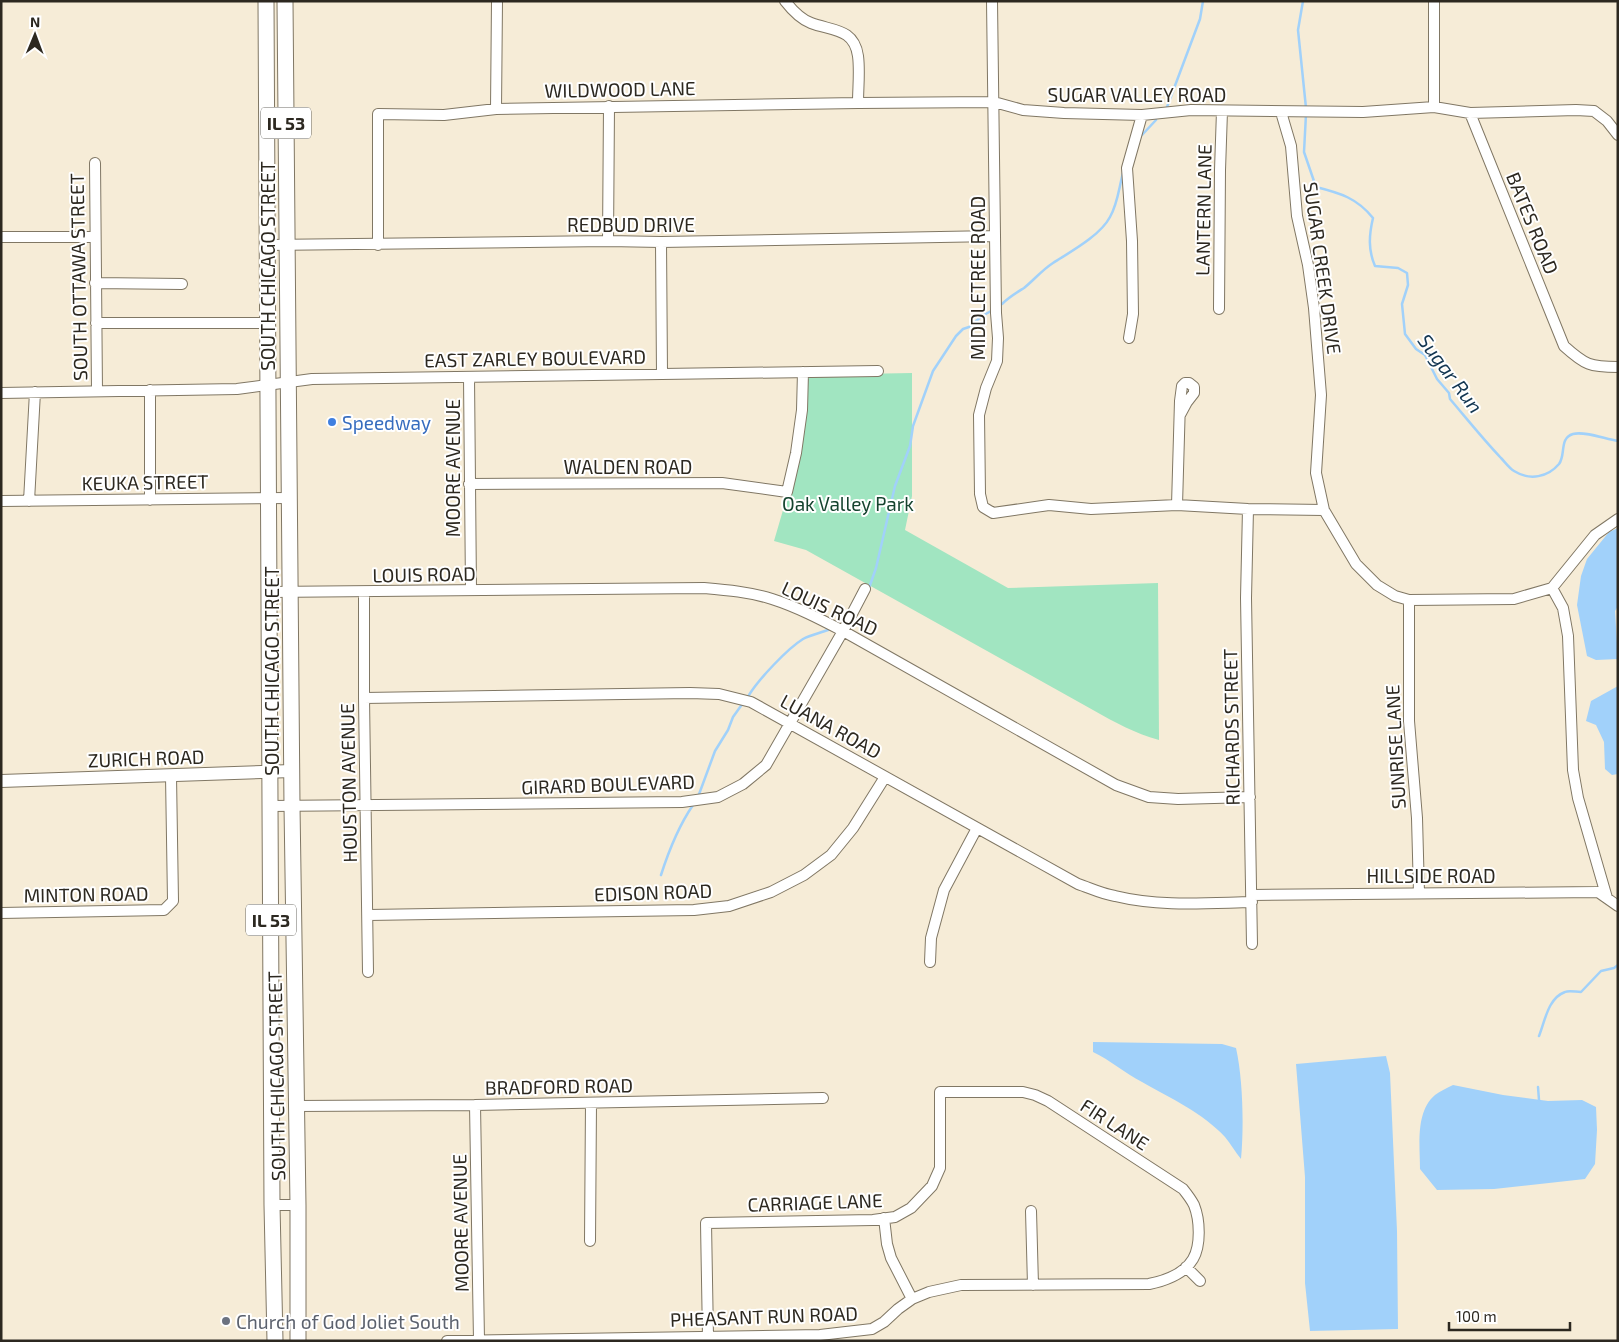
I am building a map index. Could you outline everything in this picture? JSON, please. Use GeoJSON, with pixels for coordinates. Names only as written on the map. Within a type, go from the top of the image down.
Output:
{"type":"FeatureCollection","features":[{"type":"Feature","properties":{"kind":"main road","name":"SOUTH CHICAGO STREET"},"geometry":{"type":"LineString","coordinates":[[266,1],[272,1205],[275,1341]]}},
{"type":"Feature","properties":{"kind":"main road","name":"SOUTH CHICAGO STREET"},"geometry":{"type":"LineString","coordinates":[[285,1],[287,382],[298,1205],[298,1341]]}},
{"type":"Feature","properties":{"kind":"street"},"geometry":{"type":"LineString","coordinates":[[496,109],[497,1]]}},
{"type":"Feature","properties":{"kind":"street"},"geometry":{"type":"LineString","coordinates":[[785,1],[795,14],[810,23],[843,32],[853,42],[858,56],[858,103]]}},
{"type":"Feature","properties":{"kind":"street","name":"MIDDLETREE ROAD"},"geometry":{"type":"LineString","coordinates":[[992,1],[998,361],[986,388],[979,415],[980,494],[983,507],[993,513],[1049,504],[1091,509],[1177,505],[1248,509],[1324,510]]}},
{"type":"Feature","properties":{"kind":"street"},"geometry":{"type":"LineString","coordinates":[[1434,1],[1434,107]]}},
{"type":"Feature","properties":{"kind":"street","name":"WILDWOOD LANE"},"geometry":{"type":"LineString","coordinates":[[378,244],[378,114],[444,116],[496,109],[609,106],[994,102]]}},
{"type":"Feature","properties":{"kind":"street","name":"SUGAR VALLEY ROAD"},"geometry":{"type":"LineString","coordinates":[[994,102],[1023,110],[1142,115],[1191,110],[1363,112],[1434,107],[1470,113],[1576,110],[1594,111],[1607,121],[1618,135]]}},
{"type":"Feature","properties":{"kind":"street"},"geometry":{"type":"LineString","coordinates":[[608,241],[609,106]]}},
{"type":"Feature","properties":{"kind":"street","name":"LANTERN LANE"},"geometry":{"type":"LineString","coordinates":[[1219,309],[1222,111]]}},
{"type":"Feature","properties":{"kind":"street","name":"SUGAR CREEK DRIVE"},"geometry":{"type":"LineString","coordinates":[[1286,112],[1291,146],[1296,216],[1308,264],[1314,308],[1320,395],[1316,472],[1324,510],[1356,564],[1377,585],[1395,596],[1409,600],[1514,599],[1552,588]]}},
{"type":"Feature","properties":{"kind":"street","name":"BATES ROAD"},"geometry":{"type":"LineString","coordinates":[[1470,113],[1564,346],[1579,360],[1597,367],[1618,367]]}},
{"type":"Feature","properties":{"kind":"street"},"geometry":{"type":"LineString","coordinates":[[1128,338],[1133,314],[1132,241],[1127,168],[1142,115]]}},
{"type":"Feature","properties":{"kind":"street","name":"SOUTH OTTAWA STREET"},"geometry":{"type":"LineString","coordinates":[[94,163],[96,391]]}},
{"type":"Feature","properties":{"kind":"street"},"geometry":{"type":"LineString","coordinates":[[1,236],[95,237]]}},
{"type":"Feature","properties":{"kind":"street","name":"REDBUD DRIVE"},"geometry":{"type":"LineString","coordinates":[[267,245],[661,242],[995,236]]}},
{"type":"Feature","properties":{"kind":"street"},"geometry":{"type":"LineString","coordinates":[[661,242],[662,374]]}},
{"type":"Feature","properties":{"kind":"street"},"geometry":{"type":"LineString","coordinates":[[95,283],[182,284]]}},
{"type":"Feature","properties":{"kind":"street"},"geometry":{"type":"LineString","coordinates":[[96,323],[267,324]]}},
{"type":"Feature","properties":{"kind":"street","name":"EAST ZARLEY BOULEVARD"},"geometry":{"type":"LineString","coordinates":[[1,393],[237,389],[312,378],[878,370]]}},
{"type":"Feature","properties":{"kind":"street","name":"WALDEN ROAD"},"geometry":{"type":"LineString","coordinates":[[469,484],[722,483],[786,492],[796,453],[802,410],[803,372]]}},
{"type":"Feature","properties":{"kind":"street","name":"MOORE AVENUE"},"geometry":{"type":"LineString","coordinates":[[469,377],[471,590]]}},
{"type":"Feature","properties":{"kind":"street"},"geometry":{"type":"LineString","coordinates":[[150,390],[150,500]]}},
{"type":"Feature","properties":{"kind":"street"},"geometry":{"type":"LineString","coordinates":[[29,501],[35,392]]}},
{"type":"Feature","properties":{"kind":"street"},"geometry":{"type":"LineString","coordinates":[[1177,505],[1180,415]]}},
{"type":"Feature","properties":{"kind":"street","name":"KEUKA STREET"},"geometry":{"type":"LineString","coordinates":[[1,501],[289,498]]}},
{"type":"Feature","properties":{"kind":"street","name":"RICHARDS STREET"},"geometry":{"type":"LineString","coordinates":[[1248,509],[1246,598],[1252,944]]}},
{"type":"Feature","properties":{"kind":"street"},"geometry":{"type":"LineString","coordinates":[[1618,519],[1595,535],[1552,588],[1563,608],[1568,636],[1573,770],[1578,798],[1607,898],[1618,906]]}},
{"type":"Feature","properties":{"kind":"street","name":"LOUIS ROAD"},"geometry":{"type":"LineString","coordinates":[[269,592],[704,588],[736,590],[771,598],[843,630],[1116,785],[1149,797],[1178,799],[1250,797]]}},
{"type":"Feature","properties":{"kind":"street","name":"GIRARD BOULEVARD"},"geometry":{"type":"LineString","coordinates":[[270,806],[682,802],[718,797],[743,784],[766,765],[865,589]]}},
{"type":"Feature","properties":{"kind":"street","name":"HOUSTON AVENUE"},"geometry":{"type":"LineString","coordinates":[[364,592],[368,972]]}},
{"type":"Feature","properties":{"kind":"street","name":"SUNRISE LANE"},"geometry":{"type":"LineString","coordinates":[[1409,600],[1409,721],[1417,818],[1419,893]]}},
{"type":"Feature","properties":{"kind":"street","name":"LUANA ROAD"},"geometry":{"type":"LineString","coordinates":[[364,698],[719,694],[752,702],[1078,884],[1112,896],[1144,902],[1173,904],[1252,898]]}},
{"type":"Feature","properties":{"kind":"street","name":"ZURICH ROAD"},"geometry":{"type":"LineString","coordinates":[[1,781],[292,771]]}},
{"type":"Feature","properties":{"kind":"street","name":"MINTON ROAD"},"geometry":{"type":"LineString","coordinates":[[1,912],[164,910],[170,906],[173,901],[171,776]]}},
{"type":"Feature","properties":{"kind":"street","name":"EDISON ROAD"},"geometry":{"type":"LineString","coordinates":[[368,915],[694,910],[729,906],[771,892],[804,876],[831,855],[853,828],[885,777]]}},
{"type":"Feature","properties":{"kind":"street"},"geometry":{"type":"LineString","coordinates":[[930,962],[931,938],[944,890],[977,828]]}},
{"type":"Feature","properties":{"kind":"street","name":"HILLSIDE ROAD"},"geometry":{"type":"LineString","coordinates":[[1252,898],[1419,893],[1598,892],[1607,898]]}},
{"type":"Feature","properties":{"kind":"street","name":"CARRIAGE LANE"},"geometry":{"type":"LineString","coordinates":[[708,1337],[706,1223],[873,1220],[895,1217],[911,1208],[932,1186],[940,1168],[940,1092]]}},
{"type":"Feature","properties":{"kind":"street","name":"FIR LANE"},"geometry":{"type":"LineString","coordinates":[[940,1092],[1023,1092],[1035,1095],[1048,1101],[1183,1189],[1195,1206],[1198,1219],[1196,1247],[1193,1259],[1186,1267]]}},
{"type":"Feature","properties":{"kind":"street","name":"BRADFORD ROAD"},"geometry":{"type":"LineString","coordinates":[[296,1106],[476,1105],[823,1098]]}},
{"type":"Feature","properties":{"kind":"street"},"geometry":{"type":"LineString","coordinates":[[590,1241],[591,1103]]}},
{"type":"Feature","properties":{"kind":"street","name":"MOORE AVENUE"},"geometry":{"type":"LineString","coordinates":[[476,1105],[479,1340]]}},
{"type":"Feature","properties":{"kind":"street"},"geometry":{"type":"LineString","coordinates":[[272,1205],[298,1205]]}},
{"type":"Feature","properties":{"kind":"street"},"geometry":{"type":"LineString","coordinates":[[1031,1211],[1033,1285]]}},
{"type":"Feature","properties":{"kind":"street"},"geometry":{"type":"LineString","coordinates":[[884,1218],[887,1244],[891,1258],[912,1299]]}},
{"type":"Feature","properties":{"kind":"street"},"geometry":{"type":"LineString","coordinates":[[1186,1267],[1200,1281]]}},
{"type":"Feature","properties":{"kind":"street","name":"PHEASANT RUN ROAD"},"geometry":{"type":"LineString","coordinates":[[446,1341],[820,1335],[872,1329],[884,1322],[912,1299],[929,1292],[961,1285],[1149,1284],[1171,1277],[1186,1267]]}},
{"type":"Feature","properties":{"kind":"green space","name":"Oak Valley Park"},"geometry":{"type":"Polygon","coordinates":[[[912,373],[912,496],[905,530],[1008,588],[1158,583],[1159,740],[1133,731],[1110,719],[806,550],[774,541],[800,452],[805,375],[912,373]]]}},
{"type":"Feature","properties":{"kind":"water"},"geometry":{"type":"Polygon","coordinates":[[[1618,528],[1618,606],[1615,611],[1618,659],[1596,660],[1587,656],[1577,605],[1581,576],[1587,559],[1609,532],[1618,528]]]}},
{"type":"Feature","properties":{"kind":"water"},"geometry":{"type":"Polygon","coordinates":[[[1618,686],[1618,774],[1612,775],[1605,769],[1604,742],[1596,725],[1586,721],[1591,701],[1618,686]]]}},
{"type":"Feature","properties":{"kind":"water"},"geometry":{"type":"Polygon","coordinates":[[[1093,1042],[1222,1044],[1236,1048],[1242,1103],[1241,1159],[1216,1128],[1186,1106],[1093,1052],[1093,1042]]]}},
{"type":"Feature","properties":{"kind":"water"},"geometry":{"type":"Polygon","coordinates":[[[1386,1056],[1390,1073],[1397,1231],[1398,1329],[1310,1331],[1305,1283],[1305,1177],[1296,1064],[1386,1056]]]}},
{"type":"Feature","properties":{"kind":"water"},"geometry":{"type":"Polygon","coordinates":[[[1453,1085],[1503,1095],[1548,1101],[1582,1100],[1596,1107],[1595,1164],[1585,1179],[1494,1189],[1437,1190],[1420,1169],[1419,1140],[1421,1120],[1424,1110],[1435,1095],[1453,1085]]]}},
{"type":"Feature","properties":{"kind":"waterway"},"geometry":{"type":"LineString","coordinates":[[1167,107],[1200,19],[1203,1]]}},
{"type":"Feature","properties":{"kind":"waterway","name":"Sugar Run"},"geometry":{"type":"LineString","coordinates":[[1303,1],[1298,30],[1306,108]]}},
{"type":"Feature","properties":{"kind":"waterway","name":"Sugar Run"},"geometry":{"type":"LineString","coordinates":[[1306,114],[1304,152],[1316,187],[1348,197],[1367,211],[1373,218],[1370,242],[1375,266],[1398,268],[1407,273],[1408,285],[1402,304],[1405,334],[1416,349],[1425,355],[1437,379],[1449,393],[1450,399],[1509,467],[1520,474],[1532,477],[1550,472],[1559,464],[1564,443],[1573,434],[1589,434],[1618,441]]}},
{"type":"Feature","properties":{"kind":"waterway"},"geometry":{"type":"LineString","coordinates":[[1142,135],[1156,120]]}},
{"type":"Feature","properties":{"kind":"waterway"},"geometry":{"type":"LineString","coordinates":[[1002,304],[1049,266],[1099,231],[1113,212],[1123,173]]}},
{"type":"Feature","properties":{"kind":"waterway"},"geometry":{"type":"LineString","coordinates":[[869,588],[876,568],[895,486],[910,446],[913,426],[933,371],[956,336],[963,329],[969,327],[993,310]]}},
{"type":"Feature","properties":{"kind":"waterway"},"geometry":{"type":"LineString","coordinates":[[749,695],[759,681],[796,644],[828,630]]}},
{"type":"Feature","properties":{"kind":"waterway"},"geometry":{"type":"LineString","coordinates":[[698,797],[715,751],[728,730],[733,717],[743,703]]}},
{"type":"Feature","properties":{"kind":"waterway"},"geometry":{"type":"LineString","coordinates":[[661,875],[674,839],[693,805]]}},
{"type":"Feature","properties":{"kind":"waterway"},"geometry":{"type":"LineString","coordinates":[[1539,1036],[1548,1011],[1559,995],[1568,991],[1581,992],[1601,971],[1618,965]]}},
{"type":"Feature","properties":{"kind":"waterway"},"geometry":{"type":"LineString","coordinates":[[1538,1087],[1539,1100]]}},
{"type":"Feature","properties":{"kind":"place","name":"Speedway"},"geometry":{"type":"Point","coordinates":[332,422]}},
{"type":"Feature","properties":{"kind":"place","name":"Church of God Joliet South"},"geometry":{"type":"Point","coordinates":[226,1321]}}]}
